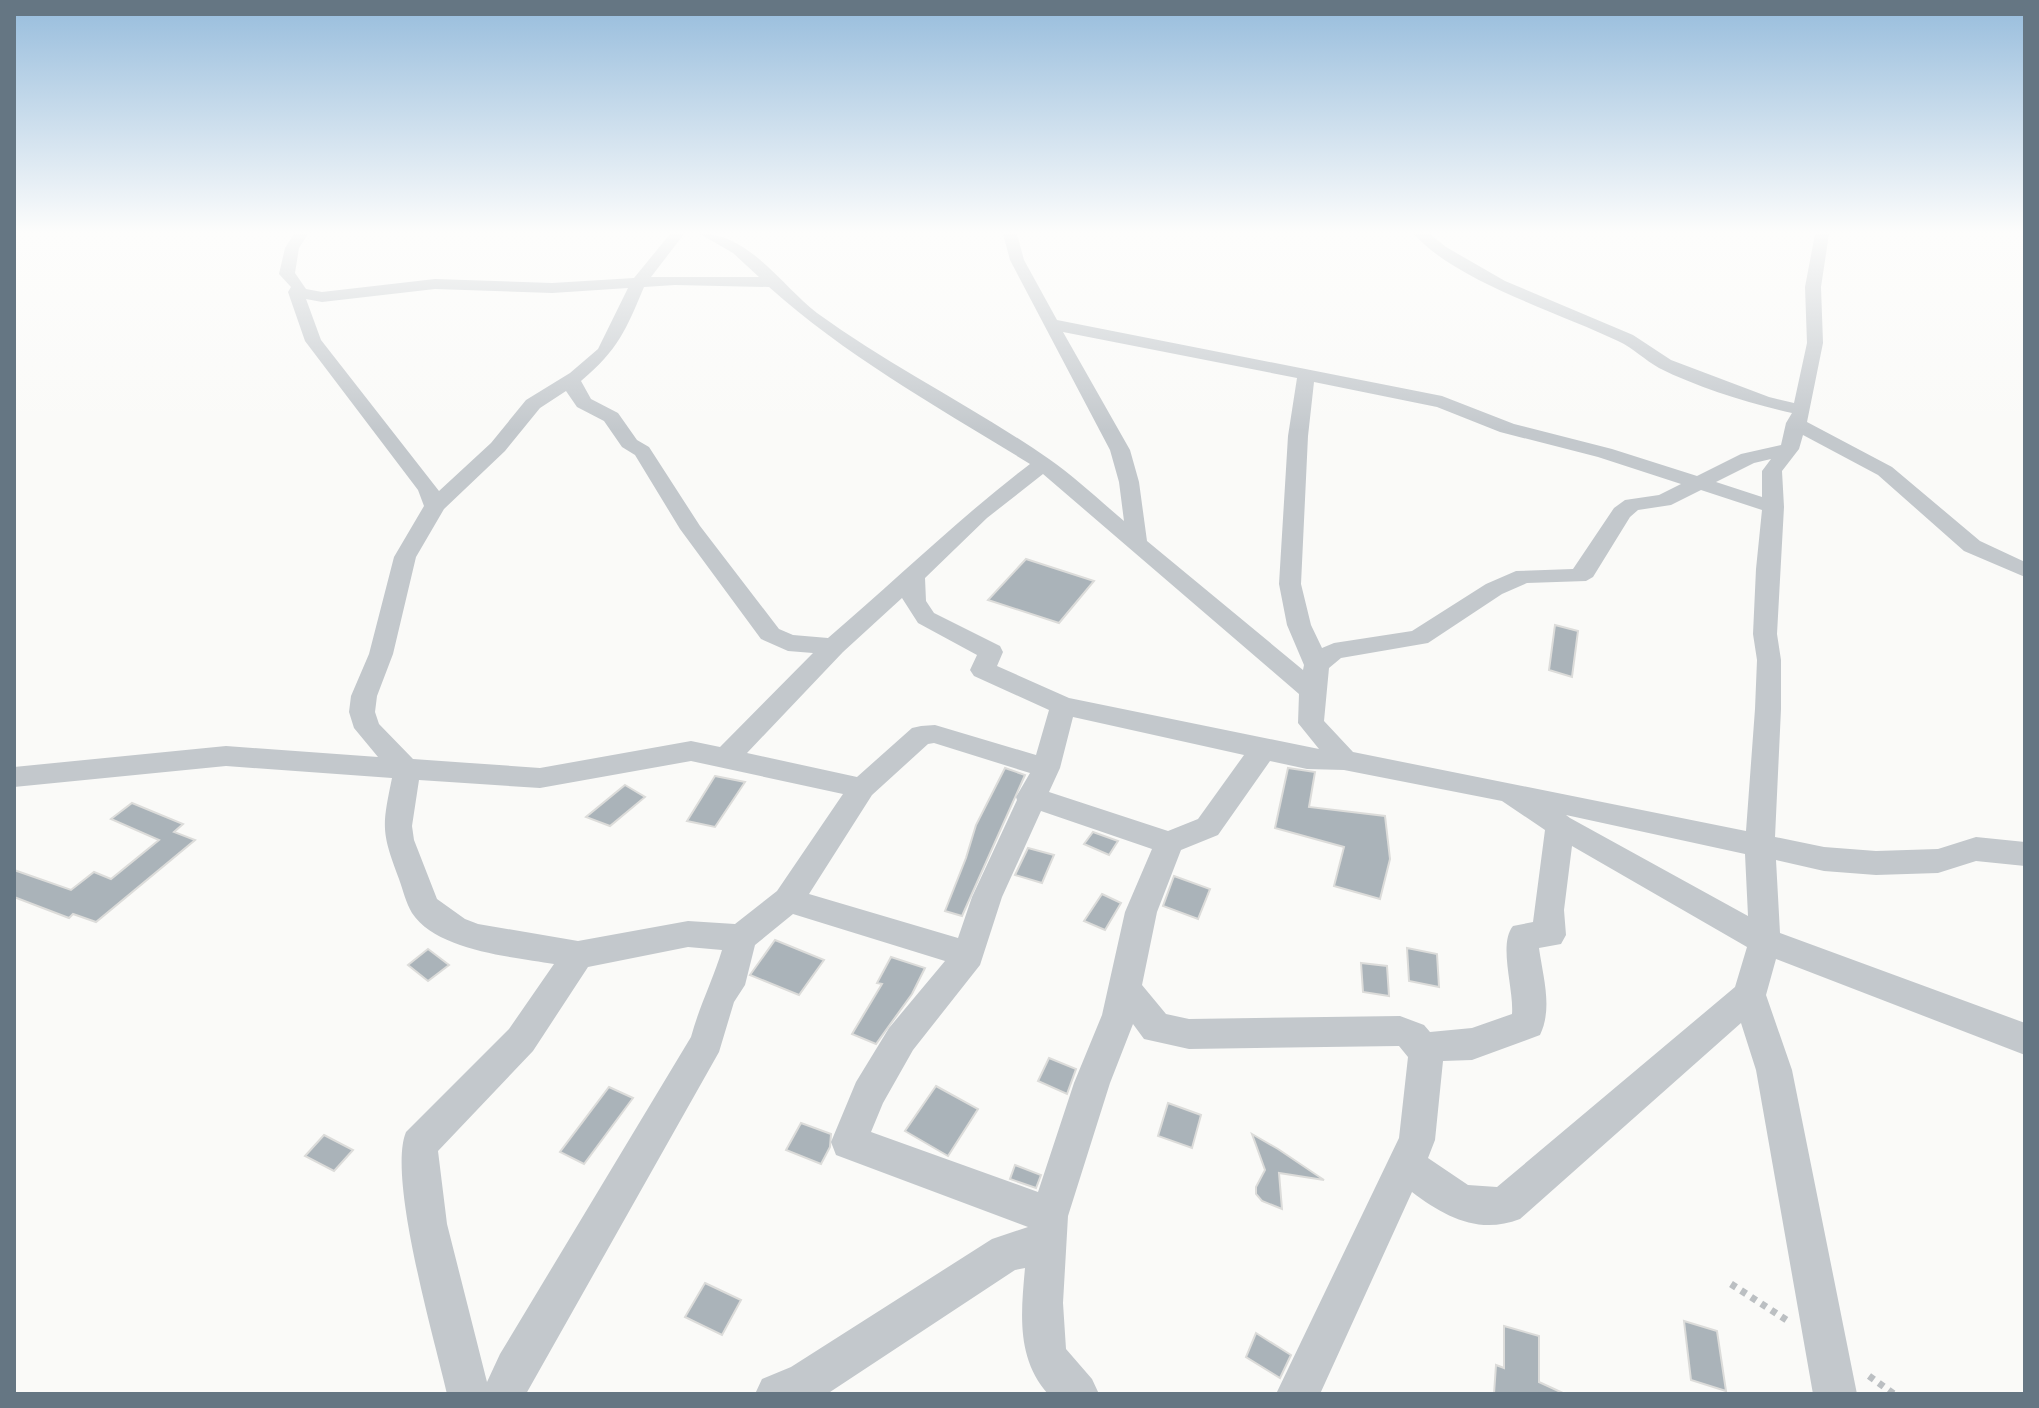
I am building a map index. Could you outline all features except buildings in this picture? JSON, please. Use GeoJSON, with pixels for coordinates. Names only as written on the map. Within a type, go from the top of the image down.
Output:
{"type":"FeatureCollection","features":[{"type":"Feature","properties":{"kind":"street"},"geometry":{"type":"LineString","coordinates":[[299,300],[313,341],[428,489],[435,506]]}},
{"type":"Feature","properties":{"kind":"street"},"geometry":{"type":"LineString","coordinates":[[407,770],[367,728],[362,712],[364,696],[381,654],[405,557],[435,506],[498,447],[533,404],[572,380],[610,344],[630,300]]}},
{"type":"Feature","properties":{"kind":"street"},"geometry":{"type":"LineString","coordinates":[[793,300],[868,355],[1043,464],[1137,540],[1312,691]]}},
{"type":"Feature","properties":{"kind":"street"},"geometry":{"type":"LineString","coordinates":[[1037,300],[1120,450],[1129,482],[1137,540]]}},
{"type":"Feature","properties":{"kind":"street"},"geometry":{"type":"LineString","coordinates":[[1536,300],[1627,339],[1665,364],[1799,417],[1885,471],[1972,546],[2025,570]]}},
{"type":"Feature","properties":{"kind":"street"},"geometry":{"type":"LineString","coordinates":[[1407,1166],[1470,1208],[1487,1210],[1506,1205],[1749,995],[1765,941],[1760,847],[1768,709],[1767,569],[1773,468],[1789,449],[1799,417],[1815,343],[1813,300]]}},
{"type":"Feature","properties":{"kind":"street"},"geometry":{"type":"LineString","coordinates":[[1050,324],[1442,402],[1507,428],[1605,453],[1773,507]]}},
{"type":"Feature","properties":{"kind":"street"},"geometry":{"type":"LineString","coordinates":[[1306,374],[1298,436],[1290,584],[1299,625],[1317,665]]}},
{"type":"Feature","properties":{"kind":"street"},"geometry":{"type":"LineString","coordinates":[[572,380],[579,399],[611,417],[621,427],[629,443],[642,451],[691,529],[770,634],[788,643],[834,646]]}},
{"type":"Feature","properties":{"kind":"street"},"geometry":{"type":"LineString","coordinates":[[1344,760],[1311,723],[1317,665],[1327,654],[1341,648],[1419,638],[1494,589],[1524,576],[1578,576],[1585,572],[1622,513],[1632,504],[1664,501],[1748,458],[1789,449]]}},
{"type":"Feature","properties":{"kind":"street"},"geometry":{"type":"LineString","coordinates":[[726,758],[834,646],[914,576],[979,513],[1043,464]]}},
{"type":"Feature","properties":{"kind":"street"},"geometry":{"type":"LineString","coordinates":[[914,576],[914,602],[926,618],[991,652],[983,670],[1063,706],[1307,759],[1344,760],[1510,792],[1824,859],[1876,863],[1938,861],[1976,849],[2025,854]]}},
{"type":"Feature","properties":{"kind":"street"},"geometry":{"type":"LineString","coordinates":[[1048,1229],[849,1142],[869,1094],[901,1039],[969,955],[987,897],[1030,797],[1046,768],[1063,706]]}},
{"type":"Feature","properties":{"kind":"street"},"geometry":{"type":"LineString","coordinates":[[504,1394],[515,1369],[707,1041],[719,996],[728,985],[741,938],[788,900],[862,788],[927,733],[1046,768]]}},
{"type":"Feature","properties":{"kind":"street"},"geometry":{"type":"LineString","coordinates":[[1030,797],[1169,843],[1208,827],[1264,748]]}},
{"type":"Feature","properties":{"kind":"street"},"geometry":{"type":"LineString","coordinates":[[14,777],[226,756],[540,778],[691,751],[862,788]]}},
{"type":"Feature","properties":{"kind":"street"},"geometry":{"type":"LineString","coordinates":[[407,770],[397,826],[399,840],[425,907],[454,929],[478,937],[578,955],[688,934],[741,938]]}},
{"type":"Feature","properties":{"kind":"street"},"geometry":{"type":"LineString","coordinates":[[1510,792],[1560,826],[1765,941],[2025,1039]]}},
{"type":"Feature","properties":{"kind":"street"},"geometry":{"type":"LineString","coordinates":[[1298,1394],[1407,1166],[1419,1133],[1426,1053],[1433,1046],[1472,1044],[1528,1024],[1530,998],[1521,938],[1524,935],[1547,936],[1550,933],[1548,910],[1560,826]]}},
{"type":"Feature","properties":{"kind":"street"},"geometry":{"type":"LineString","coordinates":[[1077,1394],[1050,1363],[1044,1349],[1043,1289],[1048,1229],[1092,1083],[1117,1021],[1141,912],[1169,843]]}},
{"type":"Feature","properties":{"kind":"street"},"geometry":{"type":"LineString","coordinates":[[788,900],[969,955]]}},
{"type":"Feature","properties":{"kind":"street"},"geometry":{"type":"LineString","coordinates":[[469,1394],[427,1224],[419,1145],[521,1040],[578,955]]}},
{"type":"Feature","properties":{"kind":"street"},"geometry":{"type":"LineString","coordinates":[[1124,987],[1156,1028],[1189,1034],[1400,1031],[1412,1036],[1426,1053]]}},
{"type":"Feature","properties":{"kind":"street"},"geometry":{"type":"LineString","coordinates":[[1749,995],[1774,1070],[1835,1394]]}},
{"type":"Feature","properties":{"kind":"street"},"geometry":{"type":"LineString","coordinates":[[777,1394],[804,1384],[1048,1229]]}}]}
